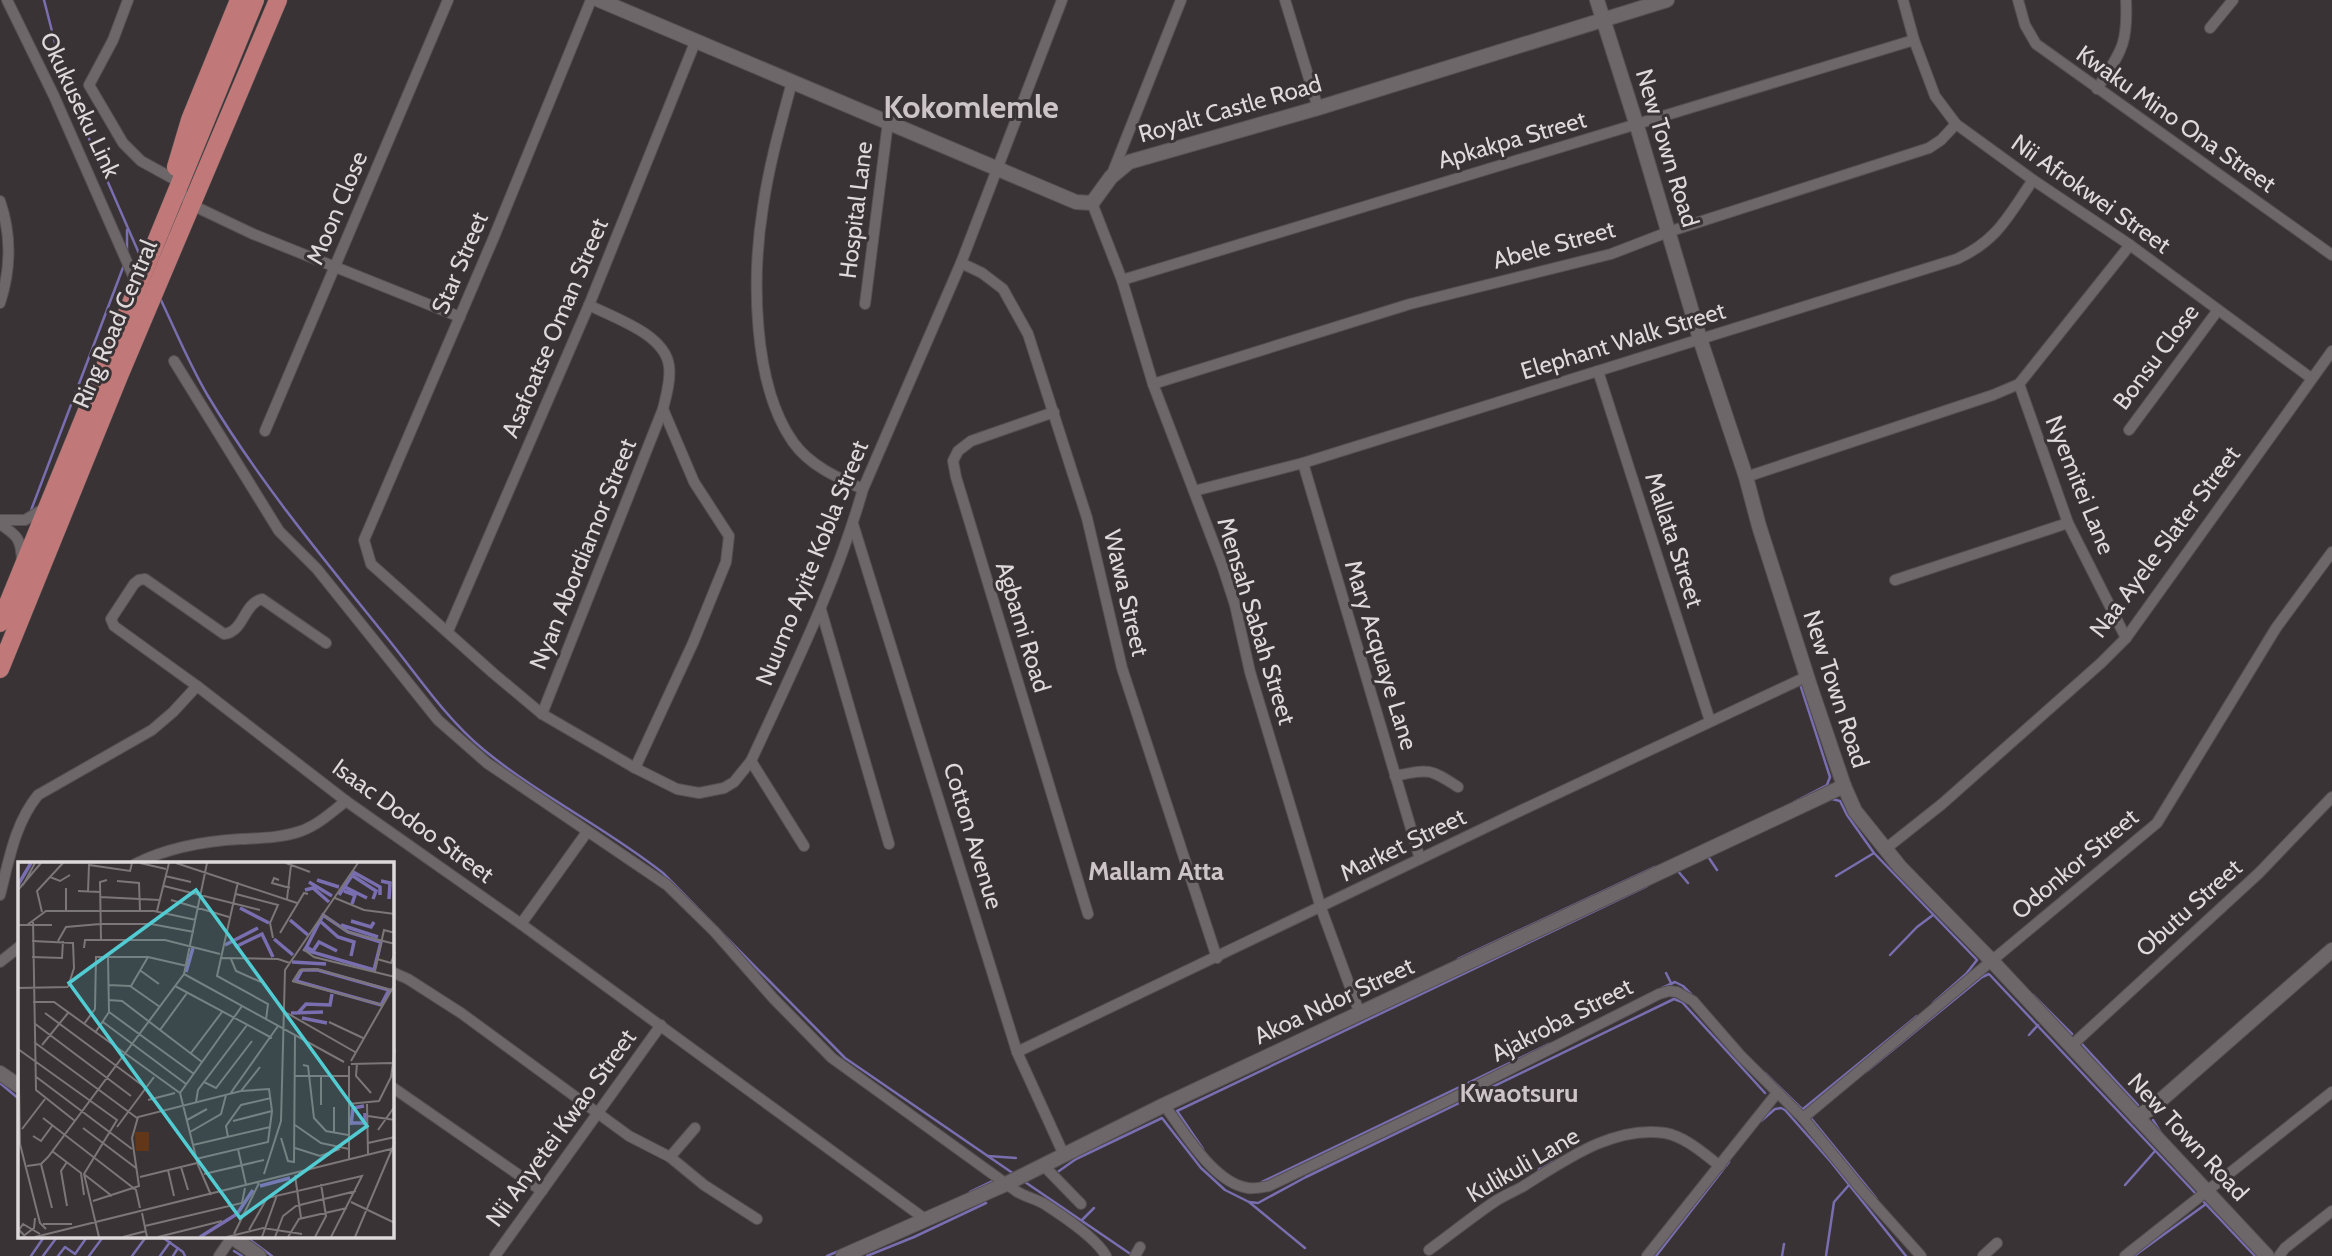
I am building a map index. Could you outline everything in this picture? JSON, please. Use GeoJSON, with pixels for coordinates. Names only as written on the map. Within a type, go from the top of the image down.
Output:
{"type":"FeatureCollection","features":[{"type":"Feature","properties":{"kind":"main road"},"geometry":{"type":"LineString","coordinates":[[175,183],[195,108],[239,0]]}},
{"type":"Feature","properties":{"kind":"main road"},"geometry":{"type":"LineString","coordinates":[[175,183],[254,0]]}},
{"type":"Feature","properties":{"kind":"main road","name":"Ring Road Central"},"geometry":{"type":"LineString","coordinates":[[0,669],[278,0]]}},
{"type":"Feature","properties":{"kind":"main road","name":"Ring Road Central"},"geometry":{"type":"LineString","coordinates":[[0,623],[50,504],[137,279],[150,258],[169,209],[175,183]]}},
{"type":"Feature","properties":{"kind":"street","name":"Okukuseku Link"},"geometry":{"type":"LineString","coordinates":[[7,0],[137,279]]}},
{"type":"Feature","properties":{"kind":"street"},"geometry":{"type":"LineString","coordinates":[[128,0],[113,40],[89,85],[123,143],[141,161],[175,183],[192,205],[334,268],[460,317]]}},
{"type":"Feature","properties":{"kind":"street","name":"Moon Close"},"geometry":{"type":"LineString","coordinates":[[265,431],[448,0]]}},
{"type":"Feature","properties":{"kind":"street","name":"Star Street"},"geometry":{"type":"LineString","coordinates":[[364,540],[591,0]]}},
{"type":"Feature","properties":{"kind":"street"},"geometry":{"type":"LineString","coordinates":[[598,0],[1076,202],[1092,203]]}},
{"type":"Feature","properties":{"kind":"street","name":"Nuumo Ayite Kobla Street"},"geometry":{"type":"LineString","coordinates":[[364,540],[371,564],[542,715],[677,789],[699,793],[724,788],[733,782],[751,761],[821,610],[863,489],[961,263],[1062,0]]}},
{"type":"Feature","properties":{"kind":"street"},"geometry":{"type":"LineString","coordinates":[[1111,177],[1181,0]]}},
{"type":"Feature","properties":{"kind":"street"},"geometry":{"type":"LineString","coordinates":[[1286,0],[1318,108]]}},
{"type":"Feature","properties":{"kind":"street","name":"New Town Road"},"geometry":{"type":"LineString","coordinates":[[1597,0],[1759,526],[1844,786],[1855,811],[1884,850],[1991,960],[2267,1256]]}},
{"type":"Feature","properties":{"kind":"street","name":"Royalt Castle Road"},"geometry":{"type":"LineString","coordinates":[[1092,203],[1111,177],[1129,162],[1318,108],[1667,0]]}},
{"type":"Feature","properties":{"kind":"street","name":"Nii Afrokwei Street"},"geometry":{"type":"LineString","coordinates":[[1903,0],[1914,40],[1935,96],[1955,124],[2130,245],[2312,378]]}},
{"type":"Feature","properties":{"kind":"street","name":"Kwaku Mino Ona Street"},"geometry":{"type":"LineString","coordinates":[[2018,0],[2025,25],[2036,44],[2332,255]]}},
{"type":"Feature","properties":{"kind":"street"},"geometry":{"type":"LineString","coordinates":[[2097,89],[2125,40],[2126,0]]}},
{"type":"Feature","properties":{"kind":"street"},"geometry":{"type":"LineString","coordinates":[[2210,28],[2233,0]]}},
{"type":"Feature","properties":{"kind":"street","name":"Asafoatse Oman Street"},"geometry":{"type":"LineString","coordinates":[[448,631],[589,305],[696,40]]}},
{"type":"Feature","properties":{"kind":"street","name":"Apkakpa Street"},"geometry":{"type":"LineString","coordinates":[[1122,280],[1375,201],[1637,126],[1914,40]]}},
{"type":"Feature","properties":{"kind":"street"},"geometry":{"type":"LineString","coordinates":[[792,82],[762,209],[758,258],[758,325],[763,368],[776,410],[794,443],[827,473],[863,489]]}},
{"type":"Feature","properties":{"kind":"street","name":"Hospital Lane"},"geometry":{"type":"LineString","coordinates":[[865,304],[888,122]]}},
{"type":"Feature","properties":{"kind":"street","name":"Abele Street"},"geometry":{"type":"LineString","coordinates":[[1153,384],[1410,304],[1611,254],[1668,232],[1929,148],[1941,140],[1955,124]]}},
{"type":"Feature","properties":{"kind":"street","name":"Elephant Walk Street"},"geometry":{"type":"LineString","coordinates":[[1194,491],[1303,463],[1957,259],[1978,249],[1999,231],[2033,180]]}},
{"type":"Feature","properties":{"kind":"street"},"geometry":{"type":"LineString","coordinates":[[0,201],[9,242],[9,263],[0,303]]}},
{"type":"Feature","properties":{"kind":"street","name":"Mensah Sabah Street"},"geometry":{"type":"LineString","coordinates":[[1092,203],[1122,280],[1153,384],[1235,605],[1250,673],[1321,908],[1360,1014]]}},
{"type":"Feature","properties":{"kind":"street"},"geometry":{"type":"LineString","coordinates":[[1746,477],[2019,384],[2130,245]]}},
{"type":"Feature","properties":{"kind":"street","name":"Wawa Street"},"geometry":{"type":"LineString","coordinates":[[961,263],[1003,289],[1028,334],[1087,518],[1122,668],[1217,958]]}},
{"type":"Feature","properties":{"kind":"street","name":"Nyan Abordiamor Street"},"geometry":{"type":"LineString","coordinates":[[542,715],[663,409],[670,368],[662,347],[650,336],[589,305]]}},
{"type":"Feature","properties":{"kind":"street","name":"Bonsu Close"},"geometry":{"type":"LineString","coordinates":[[2129,430],[2218,310]]}},
{"type":"Feature","properties":{"kind":"street","name":"Naa Ayele Slater Street"},"geometry":{"type":"LineString","coordinates":[[1884,850],[1942,804],[2126,638],[2332,351]]}},
{"type":"Feature","properties":{"kind":"street"},"geometry":{"type":"LineString","coordinates":[[174,361],[279,531],[317,569],[438,720],[487,763],[667,885],[832,1058],[1020,1194],[1046,1205],[1088,1236],[1106,1256]]}},
{"type":"Feature","properties":{"kind":"street","name":"Mallata Street"},"geometry":{"type":"LineString","coordinates":[[1598,371],[1710,721]]}},
{"type":"Feature","properties":{"kind":"street","name":"Nyemitei Lane"},"geometry":{"type":"LineString","coordinates":[[2019,384],[2068,523],[2126,638]]}},
{"type":"Feature","properties":{"kind":"street"},"geometry":{"type":"LineString","coordinates":[[635,768],[726,562],[729,536],[694,482],[663,409]]}},
{"type":"Feature","properties":{"kind":"street","name":"Agbami Road"},"geometry":{"type":"LineString","coordinates":[[1054,412],[971,441],[958,451],[953,461],[1088,914]]}},
{"type":"Feature","properties":{"kind":"street","name":"Mary Acquaye Lane"},"geometry":{"type":"LineString","coordinates":[[1303,463],[1420,859]]}},
{"type":"Feature","properties":{"kind":"street"},"geometry":{"type":"LineString","coordinates":[[0,522],[25,520],[36,516],[50,504]]}},
{"type":"Feature","properties":{"kind":"street"},"geometry":{"type":"LineString","coordinates":[[0,522],[17,536],[21,544],[22,570]]}},
{"type":"Feature","properties":{"kind":"street"},"geometry":{"type":"LineString","coordinates":[[1895,580],[2068,523]]}},
{"type":"Feature","properties":{"kind":"street","name":"Cotton Avenue"},"geometry":{"type":"LineString","coordinates":[[853,524],[1017,1052],[1064,1155]]}},
{"type":"Feature","properties":{"kind":"street","name":"Odonkor Street"},"geometry":{"type":"LineString","coordinates":[[1803,1118],[2157,823],[2276,628],[2332,552]]}},
{"type":"Feature","properties":{"kind":"street","name":"Isaac Dodoo Street"},"geometry":{"type":"LineString","coordinates":[[326,643],[262,599],[252,604],[231,634],[224,634],[145,579],[134,584],[110,619],[111,623],[346,801],[661,1025],[925,1219]]}},
{"type":"Feature","properties":{"kind":"street"},"geometry":{"type":"LineString","coordinates":[[821,610],[889,844]]}},
{"type":"Feature","properties":{"kind":"street","name":"Market Street"},"geometry":{"type":"LineString","coordinates":[[1017,1052],[1808,676]]}},
{"type":"Feature","properties":{"kind":"street"},"geometry":{"type":"LineString","coordinates":[[0,895],[14,839],[27,808],[38,795],[152,730],[197,686]]}},
{"type":"Feature","properties":{"kind":"street"},"geometry":{"type":"LineString","coordinates":[[751,761],[804,846]]}},
{"type":"Feature","properties":{"kind":"street"},"geometry":{"type":"LineString","coordinates":[[1395,776],[1424,769],[1435,772],[1458,787]]}},
{"type":"Feature","properties":{"kind":"street","name":"Akoa Ndor Street"},"geometry":{"type":"LineString","coordinates":[[843,1256],[1006,1184],[1164,1105],[1844,786]]}},
{"type":"Feature","properties":{"kind":"street","name":"Obutu Street"},"geometry":{"type":"LineString","coordinates":[[2071,1046],[2259,873],[2332,797]]}},
{"type":"Feature","properties":{"kind":"street"},"geometry":{"type":"LineString","coordinates":[[140,862],[180,846],[287,835],[323,820],[346,801]]}},
{"type":"Feature","properties":{"kind":"street"},"geometry":{"type":"LineString","coordinates":[[521,924],[587,832]]}},
{"type":"Feature","properties":{"kind":"street"},"geometry":{"type":"LineString","coordinates":[[0,962],[18,948]]}},
{"type":"Feature","properties":{"kind":"street"},"geometry":{"type":"LineString","coordinates":[[2137,1117],[2153,1107],[2332,950]]}},
{"type":"Feature","properties":{"kind":"street"},"geometry":{"type":"LineString","coordinates":[[394,973],[461,1013],[629,1136],[670,1157],[704,1185],[757,1219]]}},
{"type":"Feature","properties":{"kind":"street","name":"Ajakroba Street"},"geometry":{"type":"LineString","coordinates":[[1164,1105],[1220,1175],[1234,1184],[1248,1188],[1269,1186],[1669,991],[1677,992],[1693,1001],[1803,1118],[1921,1256]]}},
{"type":"Feature","properties":{"kind":"street","name":"Nii Anyetei Kwao Street"},"geometry":{"type":"LineString","coordinates":[[495,1256],[661,1025]]}},
{"type":"Feature","properties":{"kind":"street"},"geometry":{"type":"LineString","coordinates":[[0,1073],[18,1085]]}},
{"type":"Feature","properties":{"kind":"street"},"geometry":{"type":"LineString","coordinates":[[394,1088],[541,1191]]}},
{"type":"Feature","properties":{"kind":"street"},"geometry":{"type":"LineString","coordinates":[[2125,1256],[2332,1092]]}},
{"type":"Feature","properties":{"kind":"street"},"geometry":{"type":"LineString","coordinates":[[1647,1256],[1777,1093]]}},
{"type":"Feature","properties":{"kind":"street"},"geometry":{"type":"LineString","coordinates":[[670,1157],[695,1128]]}},
{"type":"Feature","properties":{"kind":"street","name":"Kulikuli Lane"},"geometry":{"type":"LineString","coordinates":[[1429,1250],[1496,1201],[1559,1163],[1639,1132],[1666,1133],[1687,1142],[1720,1166]]}},
{"type":"Feature","properties":{"kind":"street"},"geometry":{"type":"LineString","coordinates":[[1039,1168],[1081,1204]]}},
{"type":"Feature","properties":{"kind":"street"},"geometry":{"type":"LineString","coordinates":[[2279,1256],[2285,1248],[2332,1211]]}},
{"type":"Feature","properties":{"kind":"street"},"geometry":{"type":"LineString","coordinates":[[219,1256],[231,1238]]}},
{"type":"Feature","properties":{"kind":"street"},"geometry":{"type":"LineString","coordinates":[[233,1238],[259,1256]]}},
{"type":"Feature","properties":{"kind":"street"},"geometry":{"type":"LineString","coordinates":[[1983,1256],[1997,1243]]}},
{"type":"Feature","properties":{"kind":"waterway"},"geometry":{"type":"LineString","coordinates":[[44,0],[66,86],[141,258]]}},
{"type":"Feature","properties":{"kind":"waterway"},"geometry":{"type":"LineString","coordinates":[[127,230],[127,251]]}},
{"type":"Feature","properties":{"kind":"waterway"},"geometry":{"type":"LineString","coordinates":[[30,513],[124,265]]}},
{"type":"Feature","properties":{"kind":"waterway"},"geometry":{"type":"LineString","coordinates":[[159,296],[201,384],[248,458],[456,724],[505,767],[663,873],[845,1058],[1014,1174]]}},
{"type":"Feature","properties":{"kind":"waterway"},"geometry":{"type":"LineString","coordinates":[[1794,802],[1827,785],[1830,777],[1801,687]]}},
{"type":"Feature","properties":{"kind":"waterway"},"geometry":{"type":"LineString","coordinates":[[1832,799],[1840,801],[1874,853],[1977,960],[1966,974],[1933,1003]]}},
{"type":"Feature","properties":{"kind":"waterway"},"geometry":{"type":"LineString","coordinates":[[1836,876],[1874,853]]}},
{"type":"Feature","properties":{"kind":"waterway"},"geometry":{"type":"LineString","coordinates":[[1707,855],[1717,870]]}},
{"type":"Feature","properties":{"kind":"waterway"},"geometry":{"type":"LineString","coordinates":[[1458,959],[1655,867]]}},
{"type":"Feature","properties":{"kind":"waterway"},"geometry":{"type":"LineString","coordinates":[[1677,870],[1688,883]]}},
{"type":"Feature","properties":{"kind":"waterway"},"geometry":{"type":"LineString","coordinates":[[1203,1149],[1177,1111],[1647,886]]}},
{"type":"Feature","properties":{"kind":"waterway"},"geometry":{"type":"LineString","coordinates":[[1890,955],[1917,927],[1933,915]]}},
{"type":"Feature","properties":{"kind":"waterway"},"geometry":{"type":"LineString","coordinates":[[1666,973],[1671,983]]}},
{"type":"Feature","properties":{"kind":"waterway"},"geometry":{"type":"LineString","coordinates":[[1867,1071],[1989,974],[2196,1194]]}},
{"type":"Feature","properties":{"kind":"waterway"},"geometry":{"type":"LineString","coordinates":[[1662,988],[1675,982],[1691,994]]}},
{"type":"Feature","properties":{"kind":"waterway"},"geometry":{"type":"LineString","coordinates":[[2033,995],[2072,1034]]}},
{"type":"Feature","properties":{"kind":"waterway"},"geometry":{"type":"LineString","coordinates":[[1249,1202],[1258,1203],[1306,1177],[1674,999],[1682,1002],[1765,1093]]}},
{"type":"Feature","properties":{"kind":"waterway"},"geometry":{"type":"LineString","coordinates":[[1803,1109],[1917,1016]]}},
{"type":"Feature","properties":{"kind":"waterway"},"geometry":{"type":"LineString","coordinates":[[2029,1035],[2038,1025]]}},
{"type":"Feature","properties":{"kind":"waterway"},"geometry":{"type":"LineString","coordinates":[[2081,1043],[2138,1105]]}},
{"type":"Feature","properties":{"kind":"waterway"},"geometry":{"type":"LineString","coordinates":[[1262,1182],[1549,1044]]}},
{"type":"Feature","properties":{"kind":"waterway"},"geometry":{"type":"LineString","coordinates":[[1765,1073],[1805,1112]]}},
{"type":"Feature","properties":{"kind":"waterway"},"geometry":{"type":"LineString","coordinates":[[0,1083],[18,1098]]}},
{"type":"Feature","properties":{"kind":"waterway"},"geometry":{"type":"LineString","coordinates":[[1761,1121],[1775,1109],[1785,1110],[1831,1162],[1906,1256]]}},
{"type":"Feature","properties":{"kind":"waterway"},"geometry":{"type":"LineString","coordinates":[[1810,1117],[1876,1198]]}},
{"type":"Feature","properties":{"kind":"waterway"},"geometry":{"type":"LineString","coordinates":[[1059,1171],[1076,1159],[1162,1118],[1201,1168],[1225,1190],[1249,1202],[1305,1248]]}},
{"type":"Feature","properties":{"kind":"waterway"},"geometry":{"type":"LineString","coordinates":[[2153,1120],[2161,1133]]}},
{"type":"Feature","properties":{"kind":"waterway"},"geometry":{"type":"LineString","coordinates":[[2125,1185],[2155,1151]]}},
{"type":"Feature","properties":{"kind":"waterway"},"geometry":{"type":"LineString","coordinates":[[988,1156],[1016,1158]]}},
{"type":"Feature","properties":{"kind":"waterway"},"geometry":{"type":"LineString","coordinates":[[1538,1171],[1555,1160]]}},
{"type":"Feature","properties":{"kind":"waterway"},"geometry":{"type":"LineString","coordinates":[[1656,1256],[1729,1162]]}},
{"type":"Feature","properties":{"kind":"waterway"},"geometry":{"type":"LineString","coordinates":[[970,1192],[995,1180]]}},
{"type":"Feature","properties":{"kind":"waterway"},"geometry":{"type":"LineString","coordinates":[[1025,1182],[1129,1253]]}},
{"type":"Feature","properties":{"kind":"waterway"},"geometry":{"type":"LineString","coordinates":[[1826,1256],[1834,1202],[1849,1185]]}},
{"type":"Feature","properties":{"kind":"waterway"},"geometry":{"type":"LineString","coordinates":[[2201,1199],[2255,1256]]}},
{"type":"Feature","properties":{"kind":"waterway"},"geometry":{"type":"LineString","coordinates":[[867,1256],[986,1203]]}},
{"type":"Feature","properties":{"kind":"waterway"},"geometry":{"type":"LineString","coordinates":[[2134,1256],[2206,1204]]}},
{"type":"Feature","properties":{"kind":"waterway"},"geometry":{"type":"LineString","coordinates":[[1082,1220],[1094,1208]]}},
{"type":"Feature","properties":{"kind":"waterway"},"geometry":{"type":"LineString","coordinates":[[31,1256],[43,1238]]}},
{"type":"Feature","properties":{"kind":"waterway"},"geometry":{"type":"LineString","coordinates":[[43,1256],[56,1238]]}},
{"type":"Feature","properties":{"kind":"waterway"},"geometry":{"type":"LineString","coordinates":[[58,1256],[65,1247],[75,1254],[86,1238]]}},
{"type":"Feature","properties":{"kind":"waterway"},"geometry":{"type":"LineString","coordinates":[[89,1256],[102,1238]]}},
{"type":"Feature","properties":{"kind":"waterway"},"geometry":{"type":"LineString","coordinates":[[132,1256],[145,1238]]}},
{"type":"Feature","properties":{"kind":"waterway"},"geometry":{"type":"LineString","coordinates":[[163,1238],[185,1256]]}},
{"type":"Feature","properties":{"kind":"waterway"},"geometry":{"type":"LineString","coordinates":[[247,1238],[272,1256]]}},
{"type":"Feature","properties":{"kind":"waterway"},"geometry":{"type":"LineString","coordinates":[[160,1256],[170,1242]]}},
{"type":"Feature","properties":{"kind":"waterway"},"geometry":{"type":"LineString","coordinates":[[1782,1256],[1784,1244]]}},
{"type":"Feature","properties":{"kind":"waterway"},"geometry":{"type":"LineString","coordinates":[[173,1256],[178,1248]]}},
{"type":"Feature","properties":{"kind":"waterway"},"geometry":{"type":"LineString","coordinates":[[234,1251],[242,1256]]}},
{"type":"Feature","properties":{"kind":"waterway"},"geometry":{"type":"LineString","coordinates":[[827,1256],[839,1251]]}},
{"type":"Feature","properties":{"kind":"district","name":"Kokomlemle"},"geometry":{"type":"Point","coordinates":[971,107]}},
{"type":"Feature","properties":{"kind":"district","name":"Mallam Atta"},"geometry":{"type":"Point","coordinates":[1156,871]}},
{"type":"Feature","properties":{"kind":"district","name":"Kwaotsuru"},"geometry":{"type":"Point","coordinates":[1519,1093]}}]}
